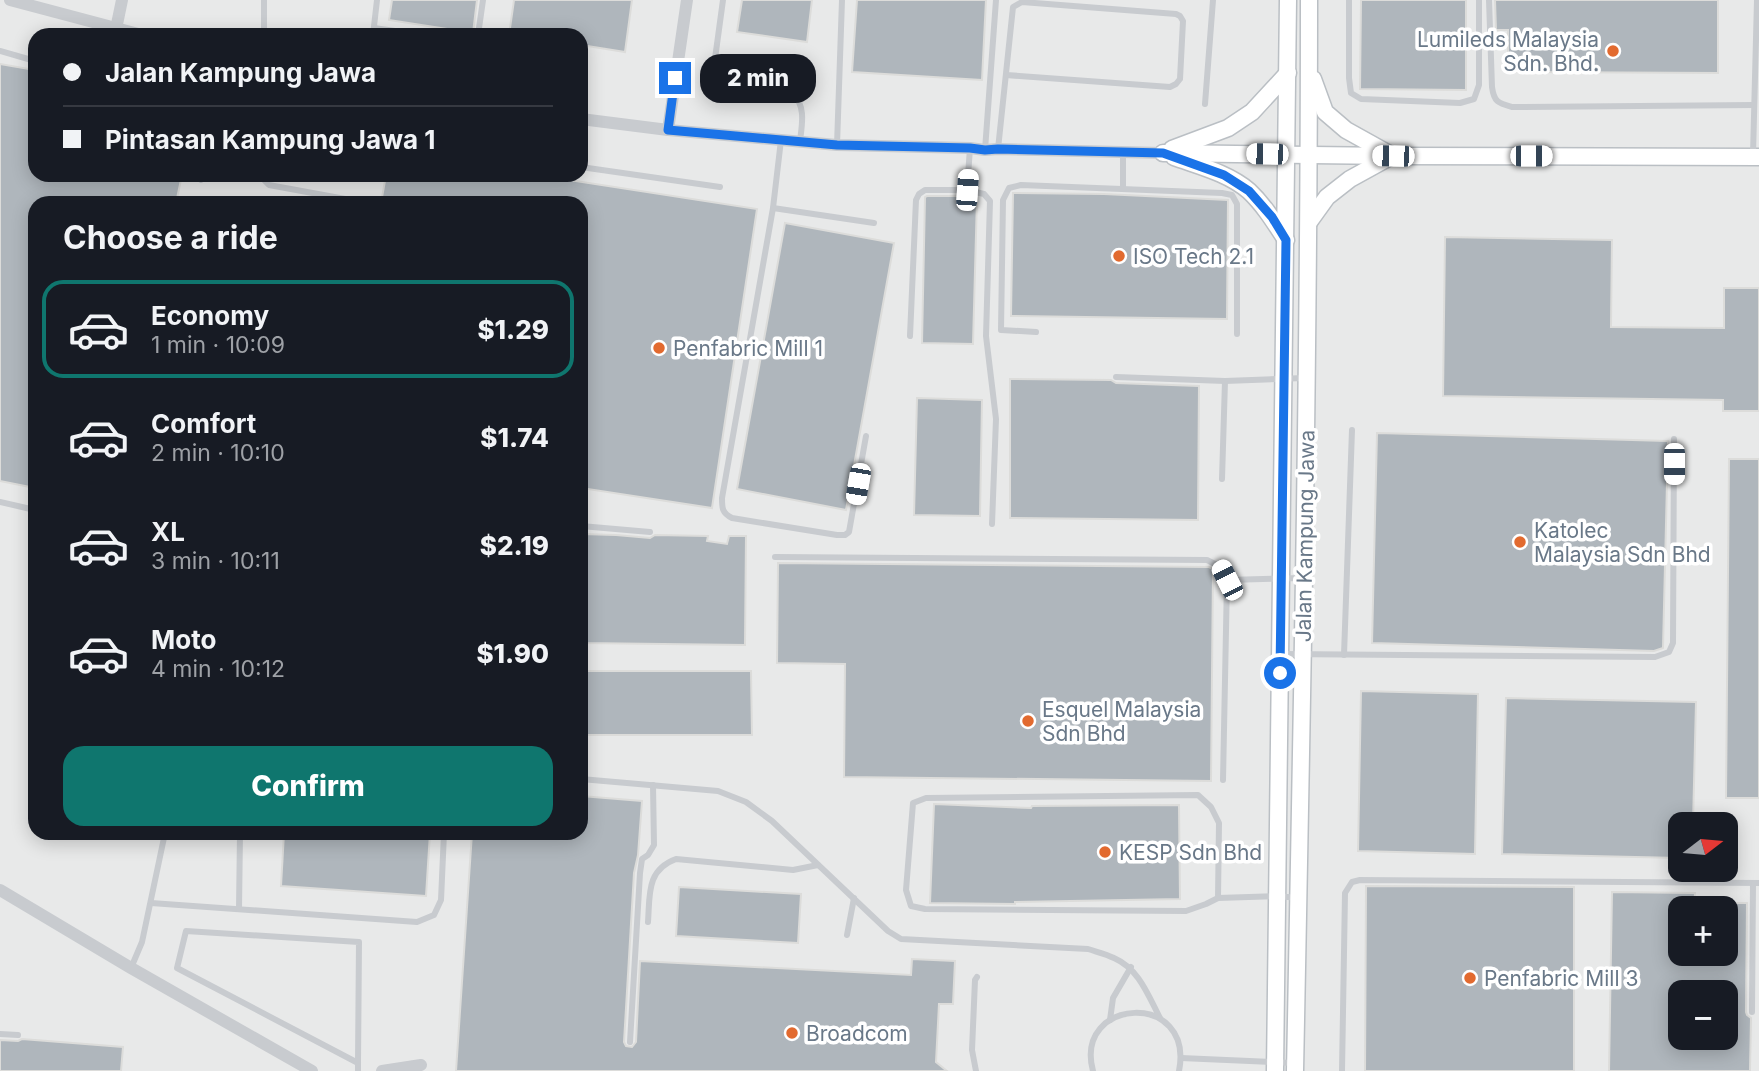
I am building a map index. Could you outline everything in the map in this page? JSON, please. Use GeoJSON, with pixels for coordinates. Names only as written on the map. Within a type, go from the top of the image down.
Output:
{"type":"FeatureCollection","features":[{"type":"Feature","properties":{"kind":"street"},"geometry":{"type":"LineString","coordinates":[[10,0],[112,28]]}},
{"type":"Feature","properties":{"kind":"street"},"geometry":{"type":"LineString","coordinates":[[116,28],[122,0]]}},
{"type":"Feature","properties":{"kind":"street"},"geometry":{"type":"LineString","coordinates":[[668,130],[687,0]]}},
{"type":"Feature","properties":{"kind":"street","name":"Jalan Kampung Jawa"},"geometry":{"type":"LineString","coordinates":[[1275,1066],[1288,0]]}},
{"type":"Feature","properties":{"kind":"street","name":"Jalan Kampung Jawa"},"geometry":{"type":"LineString","coordinates":[[1295,1067],[1309,222],[1309,0]]}},
{"type":"Feature","properties":{"kind":"street"},"geometry":{"type":"LineString","coordinates":[[1309,69],[1325,112],[1346,130],[1393,156]]}},
{"type":"Feature","properties":{"kind":"street"},"geometry":{"type":"LineString","coordinates":[[1163,153],[1228,128],[1252,112],[1288,73]]}},
{"type":"Feature","properties":{"kind":"street"},"geometry":{"type":"LineString","coordinates":[[588,119],[668,130],[837,145],[1309,155],[1756,157]]}},
{"type":"Feature","properties":{"kind":"street"},"geometry":{"type":"LineString","coordinates":[[1163,153],[1224,175],[1249,191],[1272,217],[1286,240]]}},
{"type":"Feature","properties":{"kind":"street"},"geometry":{"type":"LineString","coordinates":[[1309,222],[1327,197],[1350,179],[1393,156]]}},
{"type":"Feature","properties":{"kind":"street"},"geometry":{"type":"LineString","coordinates":[[0,890],[312,1071]]}},
{"type":"Feature","properties":{"kind":"street"},"geometry":{"type":"LineString","coordinates":[[382,1071],[421,1065]]}},
{"type":"Feature","properties":{"kind":"lane"},"geometry":{"type":"LineString","coordinates":[[264,0],[264,28]]}},
{"type":"Feature","properties":{"kind":"lane"},"geometry":{"type":"LineString","coordinates":[[373,28],[377,0]]}},
{"type":"Feature","properties":{"kind":"lane"},"geometry":{"type":"LineString","coordinates":[[479,28],[483,0]]}},
{"type":"Feature","properties":{"kind":"lane"},"geometry":{"type":"LineString","coordinates":[[723,0],[714,66],[715,80],[793,93],[799,99],[803,113],[800,142]]}},
{"type":"Feature","properties":{"kind":"lane"},"geometry":{"type":"LineString","coordinates":[[837,145],[842,0]]}},
{"type":"Feature","properties":{"kind":"lane"},"geometry":{"type":"LineString","coordinates":[[992,149],[996,0]]}},
{"type":"Feature","properties":{"kind":"lane"},"geometry":{"type":"LineString","coordinates":[[1205,104],[1213,0]]}},
{"type":"Feature","properties":{"kind":"lane"},"geometry":{"type":"LineString","coordinates":[[1349,0],[1351,93],[1362,99],[1460,103],[1474,99],[1479,85],[1479,0]]}},
{"type":"Feature","properties":{"kind":"lane"},"geometry":{"type":"LineString","coordinates":[[1489,0],[1493,98],[1500,104],[1512,107],[1754,106]]}},
{"type":"Feature","properties":{"kind":"lane"},"geometry":{"type":"LineString","coordinates":[[1756,157],[1754,106],[1758,0]]}},
{"type":"Feature","properties":{"kind":"lane"},"geometry":{"type":"LineString","coordinates":[[992,149],[1006,75],[1013,7],[1022,2],[1176,14],[1183,21],[1180,79],[1170,87],[1006,75]]}},
{"type":"Feature","properties":{"kind":"lane"},"geometry":{"type":"LineString","coordinates":[[0,51],[28,59]]}},
{"type":"Feature","properties":{"kind":"lane"},"geometry":{"type":"LineString","coordinates":[[781,140],[774,208],[722,498],[725,515],[845,535],[849,532],[866,436]]}},
{"type":"Feature","properties":{"kind":"lane"},"geometry":{"type":"LineString","coordinates":[[967,190],[970,148]]}},
{"type":"Feature","properties":{"kind":"lane"},"geometry":{"type":"LineString","coordinates":[[1123,152],[1124,189]]}},
{"type":"Feature","properties":{"kind":"lane"},"geometry":{"type":"LineString","coordinates":[[588,168],[720,187]]}},
{"type":"Feature","properties":{"kind":"lane"},"geometry":{"type":"LineString","coordinates":[[266,182],[270,186],[322,196]]}},
{"type":"Feature","properties":{"kind":"lane"},"geometry":{"type":"LineString","coordinates":[[1036,332],[1001,330],[1003,200],[1009,188],[1021,185],[1232,195],[1237,204],[1237,334]]}},
{"type":"Feature","properties":{"kind":"lane"},"geometry":{"type":"LineString","coordinates":[[910,336],[916,200],[919,194],[925,190],[967,190],[984,194],[990,201],[986,336],[996,419],[992,524]]}},
{"type":"Feature","properties":{"kind":"lane"},"geometry":{"type":"LineString","coordinates":[[774,208],[874,223]]}},
{"type":"Feature","properties":{"kind":"lane"},"geometry":{"type":"LineString","coordinates":[[1116,377],[1225,381],[1306,378]]}},
{"type":"Feature","properties":{"kind":"lane"},"geometry":{"type":"LineString","coordinates":[[1222,479],[1225,381]]}},
{"type":"Feature","properties":{"kind":"lane"},"geometry":{"type":"LineString","coordinates":[[1344,655],[1352,430]]}},
{"type":"Feature","properties":{"kind":"lane"},"geometry":{"type":"LineString","coordinates":[[1281,654],[1655,657],[1670,652],[1673,643],[1674,439]]}},
{"type":"Feature","properties":{"kind":"lane"},"geometry":{"type":"LineString","coordinates":[[0,502],[28,508]]}},
{"type":"Feature","properties":{"kind":"lane"},"geometry":{"type":"LineString","coordinates":[[588,527],[650,532]]}},
{"type":"Feature","properties":{"kind":"lane"},"geometry":{"type":"LineString","coordinates":[[775,557],[1207,559],[1221,567],[1227,580],[1223,780]]}},
{"type":"Feature","properties":{"kind":"lane"},"geometry":{"type":"LineString","coordinates":[[1227,580],[1304,578]]}},
{"type":"Feature","properties":{"kind":"lane"},"geometry":{"type":"LineString","coordinates":[[588,780],[718,791],[746,802],[772,821],[888,931],[901,939],[1088,949],[1114,957],[1130,967],[1140,980],[1160,1018],[1171,1029],[1179,1043],[1181,1058],[1178,1071]]}},
{"type":"Feature","properties":{"kind":"lane"},"geometry":{"type":"LineString","coordinates":[[630,1042],[639,873],[642,859],[654,845],[653,785]]}},
{"type":"Feature","properties":{"kind":"lane"},"geometry":{"type":"LineString","coordinates":[[1218,898],[1219,823],[1211,807],[1198,795],[926,798],[913,803],[906,890],[911,906],[925,909],[1186,911],[1218,898],[1299,898]]}},
{"type":"Feature","properties":{"kind":"lane"},"geometry":{"type":"LineString","coordinates":[[131,968],[142,942],[164,840]]}},
{"type":"Feature","properties":{"kind":"lane"},"geometry":{"type":"LineString","coordinates":[[239,909],[240,840]]}},
{"type":"Feature","properties":{"kind":"lane"},"geometry":{"type":"LineString","coordinates":[[151,903],[417,922],[434,915],[441,900],[444,840]]}},
{"type":"Feature","properties":{"kind":"lane"},"geometry":{"type":"LineString","coordinates":[[648,922],[650,886],[659,869],[676,859],[793,870],[818,865]]}},
{"type":"Feature","properties":{"kind":"lane"},"geometry":{"type":"LineString","coordinates":[[1342,1071],[1345,893],[1352,882],[1360,880],[1756,883],[1752,1012]]}},
{"type":"Feature","properties":{"kind":"lane"},"geometry":{"type":"LineString","coordinates":[[847,935],[854,898]]}},
{"type":"Feature","properties":{"kind":"lane"},"geometry":{"type":"LineString","coordinates":[[186,931],[359,942],[358,1067],[177,968],[186,931]]}},
{"type":"Feature","properties":{"kind":"lane"},"geometry":{"type":"LineString","coordinates":[[1110,1021],[1113,998],[1130,967]]}},
{"type":"Feature","properties":{"kind":"lane"},"geometry":{"type":"LineString","coordinates":[[976,1071],[972,1050],[977,977]]}},
{"type":"Feature","properties":{"kind":"lane"},"geometry":{"type":"LineString","coordinates":[[1093,1071],[1093,1044],[1104,1025],[1128,1012],[1160,1018]]}},
{"type":"Feature","properties":{"kind":"lane"},"geometry":{"type":"LineString","coordinates":[[0,1034],[18,1035]]}},
{"type":"Feature","properties":{"kind":"lane"},"geometry":{"type":"LineString","coordinates":[[1181,1058],[1295,1067]]}},
{"type":"Feature","properties":{"kind":"shaded area"},"geometry":{"type":"Polygon","coordinates":[[[0,0],[1759,0],[1759,1071],[0,1071],[0,0]]]}},
{"type":"Feature","properties":{"kind":"building"},"geometry":{"type":"Polygon","coordinates":[[[392,0],[477,0],[474,28],[441,28],[389,20],[392,0]]]}},
{"type":"Feature","properties":{"kind":"building"},"geometry":{"type":"Polygon","coordinates":[[[514,0],[632,0],[625,52],[588,46],[588,28],[510,28],[514,0]]]}},
{"type":"Feature","properties":{"kind":"building"},"geometry":{"type":"Polygon","coordinates":[[[742,0],[812,0],[807,42],[737,32],[742,0]]]}},
{"type":"Feature","properties":{"kind":"building"},"geometry":{"type":"Polygon","coordinates":[[[857,0],[986,0],[982,80],[852,72],[857,0]]]}},
{"type":"Feature","properties":{"kind":"building"},"geometry":{"type":"Polygon","coordinates":[[[1361,0],[1466,0],[1466,90],[1360,89],[1361,0]]]}},
{"type":"Feature","properties":{"kind":"building","name":"Lumileds Malaysia Sdn. Bhd."},"geometry":{"type":"Polygon","coordinates":[[[1495,0],[1718,0],[1718,73],[1508,72],[1508,30],[1496,30],[1495,0]]]}},
{"type":"Feature","properties":{"kind":"building"},"geometry":{"type":"Polygon","coordinates":[[[0,64],[28,69],[28,182],[180,182],[178,196],[28,196],[28,487],[0,481],[0,64]]]}},
{"type":"Feature","properties":{"kind":"building","name":"Penfabric Mill 1"},"geometry":{"type":"Polygon","coordinates":[[[385,182],[582,182],[757,209],[712,508],[588,489],[588,196],[382,196],[385,182]]]}},
{"type":"Feature","properties":{"kind":"building","name":"ISO Tech 2.1"},"geometry":{"type":"Polygon","coordinates":[[[1013,193],[1228,200],[1227,319],[1011,316],[1013,193]]]}},
{"type":"Feature","properties":{"kind":"building"},"geometry":{"type":"Polygon","coordinates":[[[927,196],[977,198],[973,344],[922,343],[927,196]]]}},
{"type":"Feature","properties":{"kind":"building"},"geometry":{"type":"Polygon","coordinates":[[[785,223],[894,243],[846,510],[737,489],[785,223]]]}},
{"type":"Feature","properties":{"kind":"building"},"geometry":{"type":"Polygon","coordinates":[[[1445,237],[1612,240],[1611,327],[1724,328],[1724,288],[1759,288],[1759,411],[1723,411],[1723,400],[1443,396],[1445,237]]]}},
{"type":"Feature","properties":{"kind":"building"},"geometry":{"type":"Polygon","coordinates":[[[1010,379],[1111,380],[1116,383],[1199,386],[1198,520],[1010,518],[1010,379]]]}},
{"type":"Feature","properties":{"kind":"building"},"geometry":{"type":"Polygon","coordinates":[[[917,398],[982,400],[980,516],[914,515],[917,398]]]}},
{"type":"Feature","properties":{"kind":"building","name":"Katolec Malaysia Sdn Bhd"},"geometry":{"type":"Polygon","coordinates":[[[1377,433],[1668,441],[1663,648],[1654,651],[1372,643],[1377,433]]]}},
{"type":"Feature","properties":{"kind":"building"},"geometry":{"type":"Polygon","coordinates":[[[1729,459],[1759,459],[1759,798],[1726,798],[1729,459]]]}},
{"type":"Feature","properties":{"kind":"building"},"geometry":{"type":"Polygon","coordinates":[[[588,534],[650,538],[655,535],[708,536],[707,541],[727,544],[729,536],[746,536],[745,645],[588,643],[588,534]]]}},
{"type":"Feature","properties":{"kind":"building","name":"Esquel Malaysia Sdn Bhd"},"geometry":{"type":"Polygon","coordinates":[[[778,563],[1213,569],[1211,781],[844,777],[845,664],[777,663],[778,563]]]}},
{"type":"Feature","properties":{"kind":"building"},"geometry":{"type":"Polygon","coordinates":[[[588,671],[751,671],[752,735],[588,735],[588,671]]]}},
{"type":"Feature","properties":{"kind":"building"},"geometry":{"type":"Polygon","coordinates":[[[1361,691],[1478,694],[1475,854],[1358,851],[1361,691]]]}},
{"type":"Feature","properties":{"kind":"building"},"geometry":{"type":"Polygon","coordinates":[[[1506,698],[1696,702],[1693,812],[1668,812],[1668,858],[1502,854],[1506,698]]]}},
{"type":"Feature","properties":{"kind":"building"},"geometry":{"type":"Polygon","coordinates":[[[588,797],[642,801],[634,873],[624,1042],[626,1046],[632,1047],[636,1042],[640,961],[911,975],[912,959],[955,961],[953,1004],[939,1004],[936,1062],[947,1071],[456,1071],[472,840],[588,840],[588,797]]]}},
{"type":"Feature","properties":{"kind":"building"},"geometry":{"type":"Polygon","coordinates":[[[934,804],[1031,808],[1179,805],[1180,899],[1015,904],[930,903],[934,804]]]}},
{"type":"Feature","properties":{"kind":"building"},"geometry":{"type":"Polygon","coordinates":[[[284,840],[430,840],[426,896],[281,886],[284,840]]]}},
{"type":"Feature","properties":{"kind":"building","name":"Penfabric Mill 3"},"geometry":{"type":"Polygon","coordinates":[[[1366,886],[1574,887],[1574,1071],[1365,1071],[1366,886]]]}},
{"type":"Feature","properties":{"kind":"building"},"geometry":{"type":"Polygon","coordinates":[[[679,887],[801,894],[798,943],[676,936],[679,887]]]}},
{"type":"Feature","properties":{"kind":"building"},"geometry":{"type":"Polygon","coordinates":[[[1612,892],[1695,893],[1695,896],[1668,896],[1668,966],[1738,966],[1738,903],[1747,903],[1746,1012],[1751,1018],[1750,1071],[1609,1071],[1612,892]]]}},
{"type":"Feature","properties":{"kind":"building"},"geometry":{"type":"Polygon","coordinates":[[[22,1039],[123,1047],[121,1071],[0,1071],[0,1040],[22,1039]]]}},
{"type":"Feature","properties":{"kind":"place","name":"Lumileds Malaysia Sdn. Bhd."},"geometry":{"type":"Point","coordinates":[1613,51]}},
{"type":"Feature","properties":{"kind":"place","name":"ISO Tech 2.1"},"geometry":{"type":"Point","coordinates":[1119,256]}},
{"type":"Feature","properties":{"kind":"place","name":"Penfabric Mill 1"},"geometry":{"type":"Point","coordinates":[659,348]}},
{"type":"Feature","properties":{"kind":"place","name":"Katolec Malaysia Sdn Bhd"},"geometry":{"type":"Point","coordinates":[1520,542]}},
{"type":"Feature","properties":{"kind":"place","name":"Esquel Malaysia Sdn Bhd"},"geometry":{"type":"Point","coordinates":[1028,721]}},
{"type":"Feature","properties":{"kind":"place","name":"KESP Sdn Bhd"},"geometry":{"type":"Point","coordinates":[1105,852]}},
{"type":"Feature","properties":{"kind":"place","name":"Penfabric Mill 3"},"geometry":{"type":"Point","coordinates":[1470,978]}},
{"type":"Feature","properties":{"kind":"place","name":"Broadcom"},"geometry":{"type":"Point","coordinates":[792,1033]}},
{"type":"Feature","properties":{"kind":"route"},"geometry":{"type":"LineString","coordinates":[[675,78],[668,130],[837,145],[1163,153],[1224,175],[1249,191],[1272,217],[1286,240],[1280,673]]}}]}
